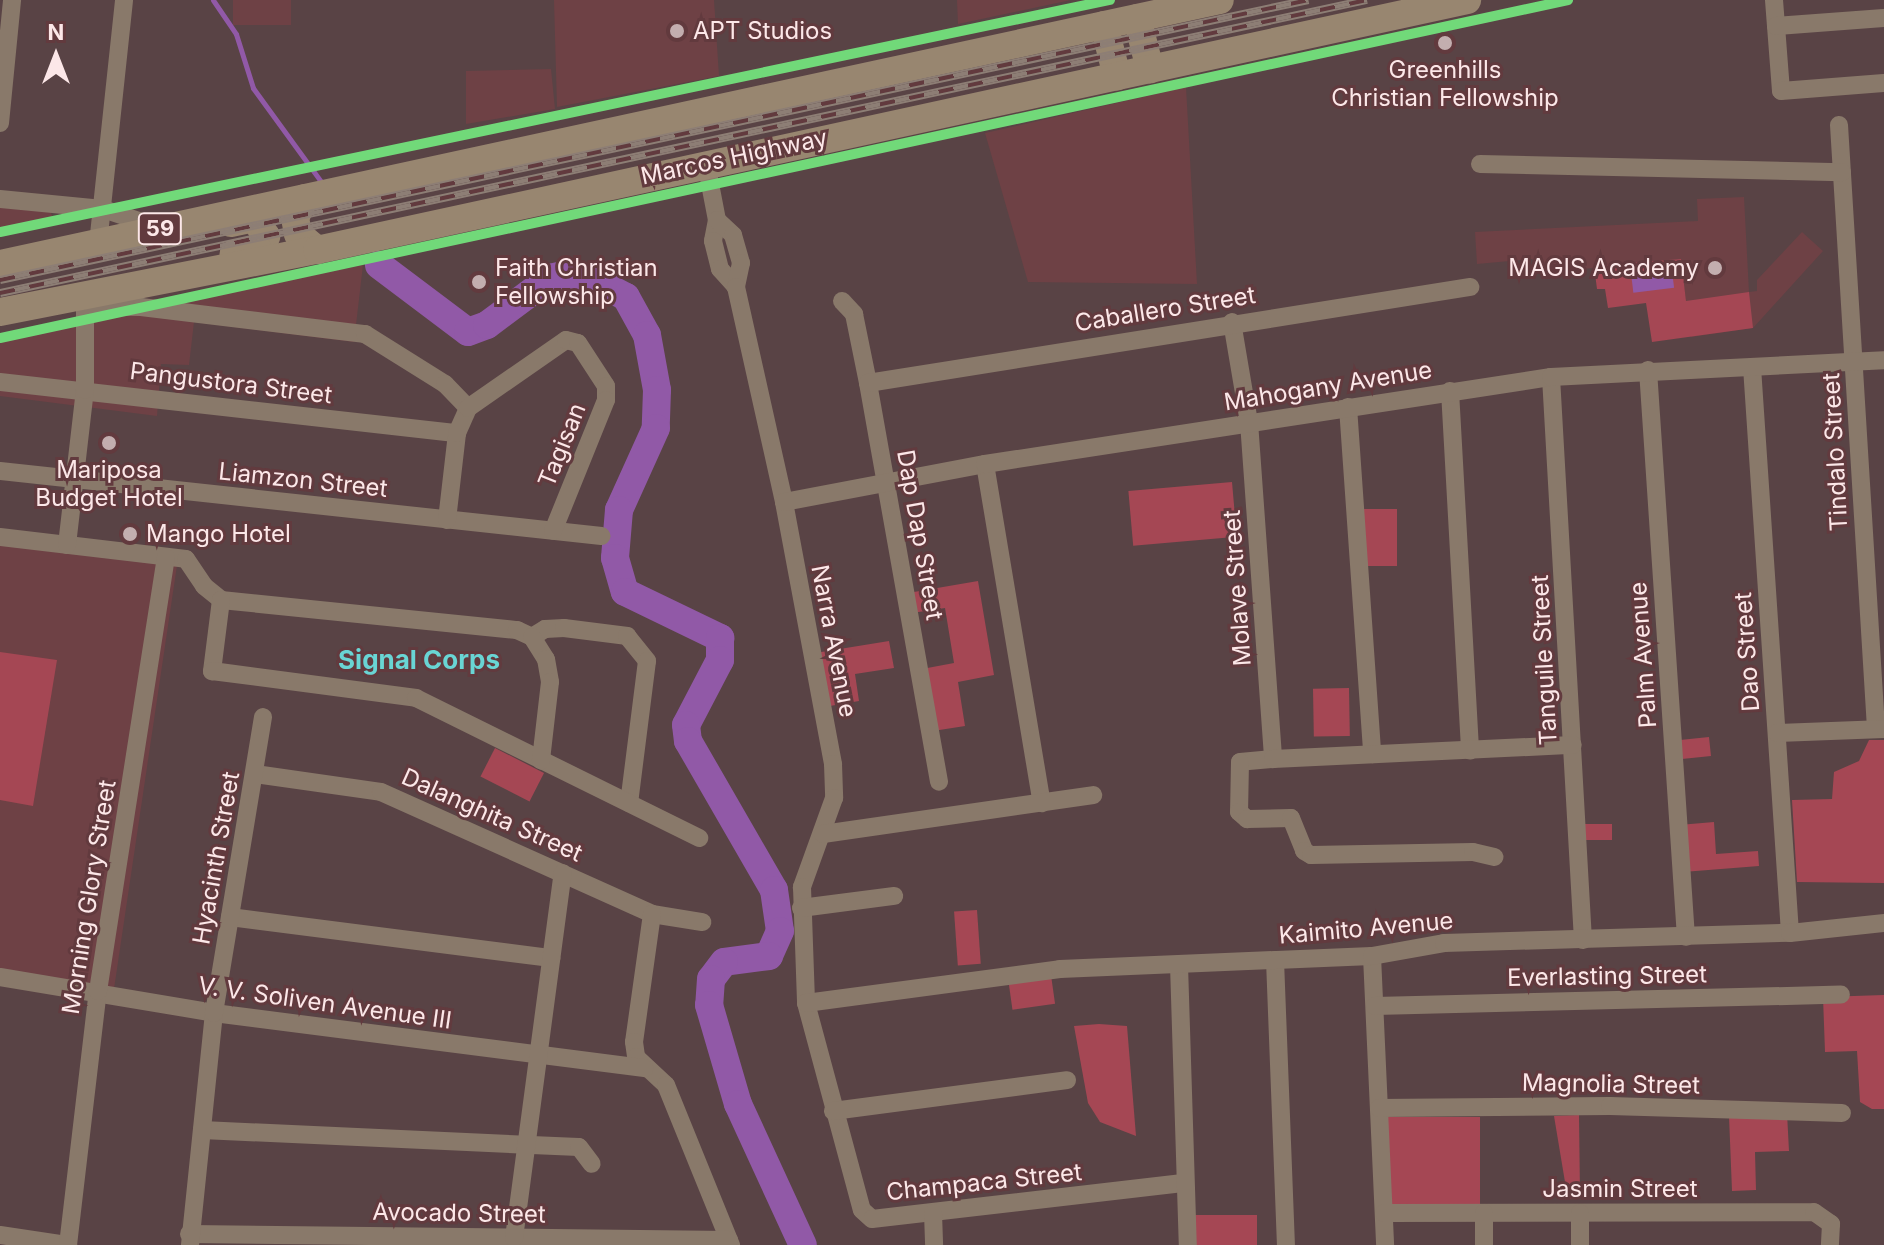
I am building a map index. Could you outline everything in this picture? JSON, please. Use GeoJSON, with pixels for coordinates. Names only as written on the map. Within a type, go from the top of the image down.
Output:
{"type":"FeatureCollection","features":[{"type":"Feature","properties":{"kind":"main road","name":"Marcos Highway"},"geometry":{"type":"LineString","coordinates":[[0,264],[1220,0]]}},
{"type":"Feature","properties":{"kind":"main road","name":"Marcos Highway"},"geometry":{"type":"LineString","coordinates":[[0,312],[86,300],[1467,0]]}},
{"type":"Feature","properties":{"kind":"main road"},"geometry":{"type":"LineString","coordinates":[[1137,18],[1150,69]]}},
{"type":"Feature","properties":{"kind":"main road"},"geometry":{"type":"LineString","coordinates":[[1104,25],[1117,76]]}},
{"type":"Feature","properties":{"kind":"main road"},"geometry":{"type":"LineString","coordinates":[[317,250],[298,234],[295,218],[322,194]]}},
{"type":"Feature","properties":{"kind":"main road"},"geometry":{"type":"LineString","coordinates":[[86,300],[102,281],[258,249],[266,236],[254,218],[118,246],[98,244]]}},
{"type":"Feature","properties":{"kind":"street"},"geometry":{"type":"LineString","coordinates":[[0,123],[12,0]]}},
{"type":"Feature","properties":{"kind":"street"},"geometry":{"type":"LineString","coordinates":[[98,244],[124,0]]}},
{"type":"Feature","properties":{"kind":"street"},"geometry":{"type":"LineString","coordinates":[[1774,0],[1781,91],[1884,83]]}},
{"type":"Feature","properties":{"kind":"street"},"geometry":{"type":"LineString","coordinates":[[1776,26],[1884,18]]}},
{"type":"Feature","properties":{"kind":"street","name":"Tindalo Street"},"geometry":{"type":"LineString","coordinates":[[1839,125],[1864,548],[1880,729]]}},
{"type":"Feature","properties":{"kind":"street","name":"Narra Avenue"},"geometry":{"type":"LineString","coordinates":[[706,163],[717,220],[713,241],[720,269],[736,287],[784,502],[833,764],[834,798],[823,834],[809,862],[801,908],[806,1003]]}},
{"type":"Feature","properties":{"kind":"street"},"geometry":{"type":"LineString","coordinates":[[1480,164],[1842,172]]}},
{"type":"Feature","properties":{"kind":"street"},"geometry":{"type":"LineString","coordinates":[[0,199],[103,209],[163,228]]}},
{"type":"Feature","properties":{"kind":"street","name":"Caballero Street"},"geometry":{"type":"LineString","coordinates":[[868,383],[1232,322],[1470,287]]}},
{"type":"Feature","properties":{"kind":"street"},"geometry":{"type":"LineString","coordinates":[[67,545],[85,390],[86,300],[365,334],[445,384],[468,408],[457,433],[447,520]]}},
{"type":"Feature","properties":{"kind":"street","name":"Dap Dap Street"},"geometry":{"type":"LineString","coordinates":[[842,301],[854,314],[868,383],[939,782]]}},
{"type":"Feature","properties":{"kind":"street","name":"Molave Street"},"geometry":{"type":"LineString","coordinates":[[1232,322],[1249,422],[1273,759]]}},
{"type":"Feature","properties":{"kind":"street","name":"Tagisan"},"geometry":{"type":"LineString","coordinates":[[468,408],[553,346],[566,340],[578,343],[606,386],[606,400],[553,531]]}},
{"type":"Feature","properties":{"kind":"street","name":"Mahogany Avenue"},"geometry":{"type":"LineString","coordinates":[[784,502],[985,464],[1551,377],[1884,360]]}},
{"type":"Feature","properties":{"kind":"street","name":"Dao Street"},"geometry":{"type":"LineString","coordinates":[[1752,367],[1790,933]]}},
{"type":"Feature","properties":{"kind":"street","name":"Palm Avenue"},"geometry":{"type":"LineString","coordinates":[[1648,370],[1686,937]]}},
{"type":"Feature","properties":{"kind":"street","name":"Tanguile Street"},"geometry":{"type":"LineString","coordinates":[[1551,377],[1583,940]]}},
{"type":"Feature","properties":{"kind":"street","name":"Pangustora Street"},"geometry":{"type":"LineString","coordinates":[[0,382],[457,433]]}},
{"type":"Feature","properties":{"kind":"street"},"geometry":{"type":"LineString","coordinates":[[1450,391],[1470,750]]}},
{"type":"Feature","properties":{"kind":"street"},"geometry":{"type":"LineString","coordinates":[[1348,407],[1372,754]]}},
{"type":"Feature","properties":{"kind":"street"},"geometry":{"type":"LineString","coordinates":[[985,464],[1042,803]]}},
{"type":"Feature","properties":{"kind":"street","name":"Liamzon Street"},"geometry":{"type":"LineString","coordinates":[[0,471],[601,536]]}},
{"type":"Feature","properties":{"kind":"street"},"geometry":{"type":"LineString","coordinates":[[0,537],[186,559],[204,586],[221,600],[517,630],[532,637],[546,659],[550,682],[541,760]]}},
{"type":"Feature","properties":{"kind":"street"},"geometry":{"type":"LineString","coordinates":[[1864,548],[1884,548]]}},
{"type":"Feature","properties":{"kind":"street","name":"Morning Glory Street"},"geometry":{"type":"LineString","coordinates":[[68,1245],[98,991],[166,557]]}},
{"type":"Feature","properties":{"kind":"street"},"geometry":{"type":"LineString","coordinates":[[221,600],[212,671],[416,698],[699,838]]}},
{"type":"Feature","properties":{"kind":"street"},"geometry":{"type":"LineString","coordinates":[[532,637],[545,629],[564,628],[627,636],[638,645],[647,661],[629,803]]}},
{"type":"Feature","properties":{"kind":"street","name":"Hyacinth Street"},"geometry":{"type":"LineString","coordinates":[[190,1240],[214,1013],[263,717]]}},
{"type":"Feature","properties":{"kind":"street"},"geometry":{"type":"LineString","coordinates":[[1777,733],[1880,729]]}},
{"type":"Feature","properties":{"kind":"street"},"geometry":{"type":"LineString","coordinates":[[1494,857],[1473,852],[1311,855],[1304,851],[1291,818],[1247,819],[1239,812],[1240,762],[1573,745]]}},
{"type":"Feature","properties":{"kind":"street","name":"Dalanghita Street"},"geometry":{"type":"LineString","coordinates":[[255,774],[381,792],[652,914],[702,922]]}},
{"type":"Feature","properties":{"kind":"street"},"geometry":{"type":"LineString","coordinates":[[823,834],[1093,795]]}},
{"type":"Feature","properties":{"kind":"street"},"geometry":{"type":"LineString","coordinates":[[514,1238],[563,873]]}},
{"type":"Feature","properties":{"kind":"street"},"geometry":{"type":"LineString","coordinates":[[801,908],[894,896]]}},
{"type":"Feature","properties":{"kind":"street"},"geometry":{"type":"LineString","coordinates":[[652,914],[634,1042],[645,1068],[666,1085],[730,1242]]}},
{"type":"Feature","properties":{"kind":"street"},"geometry":{"type":"LineString","coordinates":[[230,917],[551,958]]}},
{"type":"Feature","properties":{"kind":"street","name":"Kaimito Avenue"},"geometry":{"type":"LineString","coordinates":[[806,1003],[1060,969],[1372,956],[1444,943],[1790,933],[1884,923]]}},
{"type":"Feature","properties":{"kind":"street"},"geometry":{"type":"LineString","coordinates":[[1372,956],[1385,1245]]}},
{"type":"Feature","properties":{"kind":"street"},"geometry":{"type":"LineString","coordinates":[[1275,960],[1286,1245]]}},
{"type":"Feature","properties":{"kind":"street"},"geometry":{"type":"LineString","coordinates":[[1179,965],[1188,1245]]}},
{"type":"Feature","properties":{"kind":"street","name":"V. V. Soliven Avenue III"},"geometry":{"type":"LineString","coordinates":[[0,977],[98,991],[214,1013],[538,1057],[645,1068]]}},
{"type":"Feature","properties":{"kind":"street","name":"Everlasting Street"},"geometry":{"type":"LineString","coordinates":[[1375,1006],[1841,995]]}},
{"type":"Feature","properties":{"kind":"street","name":"Champaca Street"},"geometry":{"type":"LineString","coordinates":[[806,1003],[862,1210],[872,1219],[1185,1183]]}},
{"type":"Feature","properties":{"kind":"street"},"geometry":{"type":"LineString","coordinates":[[833,1111],[1067,1080]]}},
{"type":"Feature","properties":{"kind":"street","name":"Magnolia Street"},"geometry":{"type":"LineString","coordinates":[[1379,1108],[1610,1106],[1842,1113]]}},
{"type":"Feature","properties":{"kind":"street"},"geometry":{"type":"LineString","coordinates":[[202,1130],[579,1147],[592,1164]]}},
{"type":"Feature","properties":{"kind":"street","name":"Jasmin Street"},"geometry":{"type":"LineString","coordinates":[[1384,1213],[1814,1212],[1831,1224],[1830,1245]]}},
{"type":"Feature","properties":{"kind":"street"},"geometry":{"type":"LineString","coordinates":[[933,1213],[934,1245]]}},
{"type":"Feature","properties":{"kind":"street"},"geometry":{"type":"LineString","coordinates":[[1484,1213],[1484,1245]]}},
{"type":"Feature","properties":{"kind":"street"},"geometry":{"type":"LineString","coordinates":[[1580,1213],[1580,1245]]}},
{"type":"Feature","properties":{"kind":"street"},"geometry":{"type":"LineString","coordinates":[[0,1235],[68,1245]]}},
{"type":"Feature","properties":{"kind":"street","name":"Avocado Street"},"geometry":{"type":"LineString","coordinates":[[190,1240],[514,1238],[730,1242]]}},
{"type":"Feature","properties":{"kind":"shaded area"},"geometry":{"type":"Polygon","coordinates":[[[233,0],[291,0],[291,25],[233,25],[233,0]]]}},
{"type":"Feature","properties":{"kind":"shaded area"},"geometry":{"type":"Polygon","coordinates":[[[554,0],[714,0],[719,76],[557,107],[554,0]]]}},
{"type":"Feature","properties":{"kind":"shaded area"},"geometry":{"type":"Polygon","coordinates":[[[957,0],[1071,0],[958,24],[957,0]]]}},
{"type":"Feature","properties":{"kind":"shaded area"},"geometry":{"type":"Polygon","coordinates":[[[551,69],[555,109],[466,124],[466,71],[551,69]]]}},
{"type":"Feature","properties":{"kind":"shaded area"},"geometry":{"type":"Polygon","coordinates":[[[1186,87],[1197,284],[1028,282],[985,133],[1186,87]]]}},
{"type":"Feature","properties":{"kind":"shaded area"},"geometry":{"type":"Polygon","coordinates":[[[0,197],[46,200],[53,218],[0,231],[0,197]]]}},
{"type":"Feature","properties":{"kind":"shaded area","name":"MAGIS Academy"},"geometry":{"type":"Polygon","coordinates":[[[1744,197],[1749,292],[1757,291],[1757,280],[1802,232],[1823,251],[1753,328],[1691,337],[1680,259],[1545,273],[1532,259],[1477,264],[1475,232],[1698,221],[1697,199],[1744,197]]]}},
{"type":"Feature","properties":{"kind":"shaded area"},"geometry":{"type":"Polygon","coordinates":[[[1681,259],[1686,301],[1749,292],[1753,328],[1652,342],[1646,303],[1608,308],[1605,289],[1597,289],[1594,266],[1681,259]]]}},
{"type":"Feature","properties":{"kind":"shaded area"},"geometry":{"type":"Polygon","coordinates":[[[363,265],[354,342],[194,322],[189,365],[161,364],[157,416],[0,396],[0,338],[363,265]]]}},
{"type":"Feature","properties":{"kind":"shaded area"},"geometry":{"type":"Polygon","coordinates":[[[1672,271],[1674,288],[1633,293],[1631,276],[1672,271]]]}},
{"type":"Feature","properties":{"kind":"shaded area"},"geometry":{"type":"Polygon","coordinates":[[[1232,482],[1237,537],[1133,546],[1128,491],[1232,482]]]}},
{"type":"Feature","properties":{"kind":"shaded area"},"geometry":{"type":"Polygon","coordinates":[[[1361,509],[1397,509],[1397,566],[1361,566],[1361,509]]]}},
{"type":"Feature","properties":{"kind":"shaded area"},"geometry":{"type":"Polygon","coordinates":[[[0,530],[179,552],[114,989],[0,972],[0,530]]]}},
{"type":"Feature","properties":{"kind":"shaded area"},"geometry":{"type":"Polygon","coordinates":[[[978,581],[994,675],[958,682],[965,726],[933,731],[922,669],[954,663],[945,608],[912,613],[908,593],[978,581]]]}},
{"type":"Feature","properties":{"kind":"shaded area"},"geometry":{"type":"Polygon","coordinates":[[[889,641],[894,668],[855,674],[859,701],[824,707],[815,653],[889,641]]]}},
{"type":"Feature","properties":{"kind":"shaded area"},"geometry":{"type":"Polygon","coordinates":[[[0,652],[57,660],[33,806],[0,800],[0,652]]]}},
{"type":"Feature","properties":{"kind":"shaded area"},"geometry":{"type":"Polygon","coordinates":[[[1349,688],[1350,736],[1314,737],[1313,689],[1349,688]]]}},
{"type":"Feature","properties":{"kind":"shaded area"},"geometry":{"type":"Polygon","coordinates":[[[1709,737],[1711,756],[1677,759],[1675,741],[1709,737]]]}},
{"type":"Feature","properties":{"kind":"shaded area"},"geometry":{"type":"Polygon","coordinates":[[[1869,740],[1884,740],[1884,883],[1797,882],[1792,800],[1832,799],[1834,772],[1859,761],[1869,740]]]}},
{"type":"Feature","properties":{"kind":"shaded area"},"geometry":{"type":"Polygon","coordinates":[[[495,748],[544,773],[529,801],[480,777],[495,748]]]}},
{"type":"Feature","properties":{"kind":"shaded area"},"geometry":{"type":"Polygon","coordinates":[[[1714,822],[1716,854],[1758,851],[1759,866],[1683,872],[1679,825],[1714,822]]]}},
{"type":"Feature","properties":{"kind":"shaded area"},"geometry":{"type":"Polygon","coordinates":[[[1579,824],[1612,824],[1612,840],[1579,840],[1579,824]]]}},
{"type":"Feature","properties":{"kind":"shaded area"},"geometry":{"type":"Polygon","coordinates":[[[977,910],[981,964],[958,965],[954,912],[977,910]]]}},
{"type":"Feature","properties":{"kind":"shaded area"},"geometry":{"type":"Polygon","coordinates":[[[1051,975],[1055,1004],[1012,1010],[1008,981],[1051,975]]]}},
{"type":"Feature","properties":{"kind":"shaded area"},"geometry":{"type":"Polygon","coordinates":[[[1884,995],[1884,1109],[1872,1109],[1860,1102],[1857,1051],[1825,1052],[1823,997],[1884,995]]]}},
{"type":"Feature","properties":{"kind":"shaded area"},"geometry":{"type":"Polygon","coordinates":[[[1074,1026],[1127,1026],[1136,1136],[1100,1122],[1088,1103],[1074,1026]]]}},
{"type":"Feature","properties":{"kind":"shaded area"},"geometry":{"type":"Polygon","coordinates":[[[1787,1113],[1789,1151],[1755,1152],[1756,1190],[1732,1191],[1729,1116],[1787,1113]]]}},
{"type":"Feature","properties":{"kind":"shaded area"},"geometry":{"type":"Polygon","coordinates":[[[1579,1115],[1580,1195],[1568,1200],[1554,1116],[1579,1115]]]}},
{"type":"Feature","properties":{"kind":"shaded area"},"geometry":{"type":"Polygon","coordinates":[[[1386,1117],[1480,1117],[1480,1207],[1386,1207],[1386,1117]]]}},
{"type":"Feature","properties":{"kind":"shaded area"},"geometry":{"type":"Polygon","coordinates":[[[1186,1215],[1257,1215],[1257,1245],[1186,1245],[1186,1215]]]}},
{"type":"Feature","properties":{"kind":"waterway"},"geometry":{"type":"LineString","coordinates":[[213,0],[236,34],[253,88],[322,183]]}},
{"type":"Feature","properties":{"kind":"waterway"},"geometry":{"type":"LineString","coordinates":[[379,265],[468,332],[487,325],[550,278],[567,274],[594,280],[626,297],[647,335],[657,390],[656,428],[619,510],[615,558],[625,592],[720,638],[720,660],[686,725],[688,741],[774,890],[780,931],[769,956],[724,962],[711,979],[709,1005],[738,1104],[803,1245]]}},
{"type":"Feature","properties":{"kind":"railway"},"geometry":{"type":"LineString","coordinates":[[0,280],[1308,0]]}},
{"type":"Feature","properties":{"kind":"railway"},"geometry":{"type":"LineString","coordinates":[[0,293],[1367,0]]}},
{"type":"Feature","properties":{"kind":"cycle path"},"geometry":{"type":"LineString","coordinates":[[0,232],[1110,0]]}},
{"type":"Feature","properties":{"kind":"cycle path"},"geometry":{"type":"LineString","coordinates":[[0,338],[1568,0]]}},
{"type":"Feature","properties":{"kind":"place","name":"APT Studios"},"geometry":{"type":"Point","coordinates":[677,31]}},
{"type":"Feature","properties":{"kind":"place","name":"Greenhills Christian Fellowship"},"geometry":{"type":"Point","coordinates":[1445,43]}},
{"type":"Feature","properties":{"kind":"place","name":"MAGIS Academy"},"geometry":{"type":"Point","coordinates":[1715,268]}},
{"type":"Feature","properties":{"kind":"place","name":"Faith Christian Fellowship"},"geometry":{"type":"Point","coordinates":[479,282]}},
{"type":"Feature","properties":{"kind":"place","name":"Mariposa Budget Hotel"},"geometry":{"type":"Point","coordinates":[109,443]}},
{"type":"Feature","properties":{"kind":"place","name":"Mango Hotel"},"geometry":{"type":"Point","coordinates":[130,534]}},
{"type":"Feature","properties":{"kind":"district","name":"Signal Corps"},"geometry":{"type":"Point","coordinates":[419,660]}}]}
